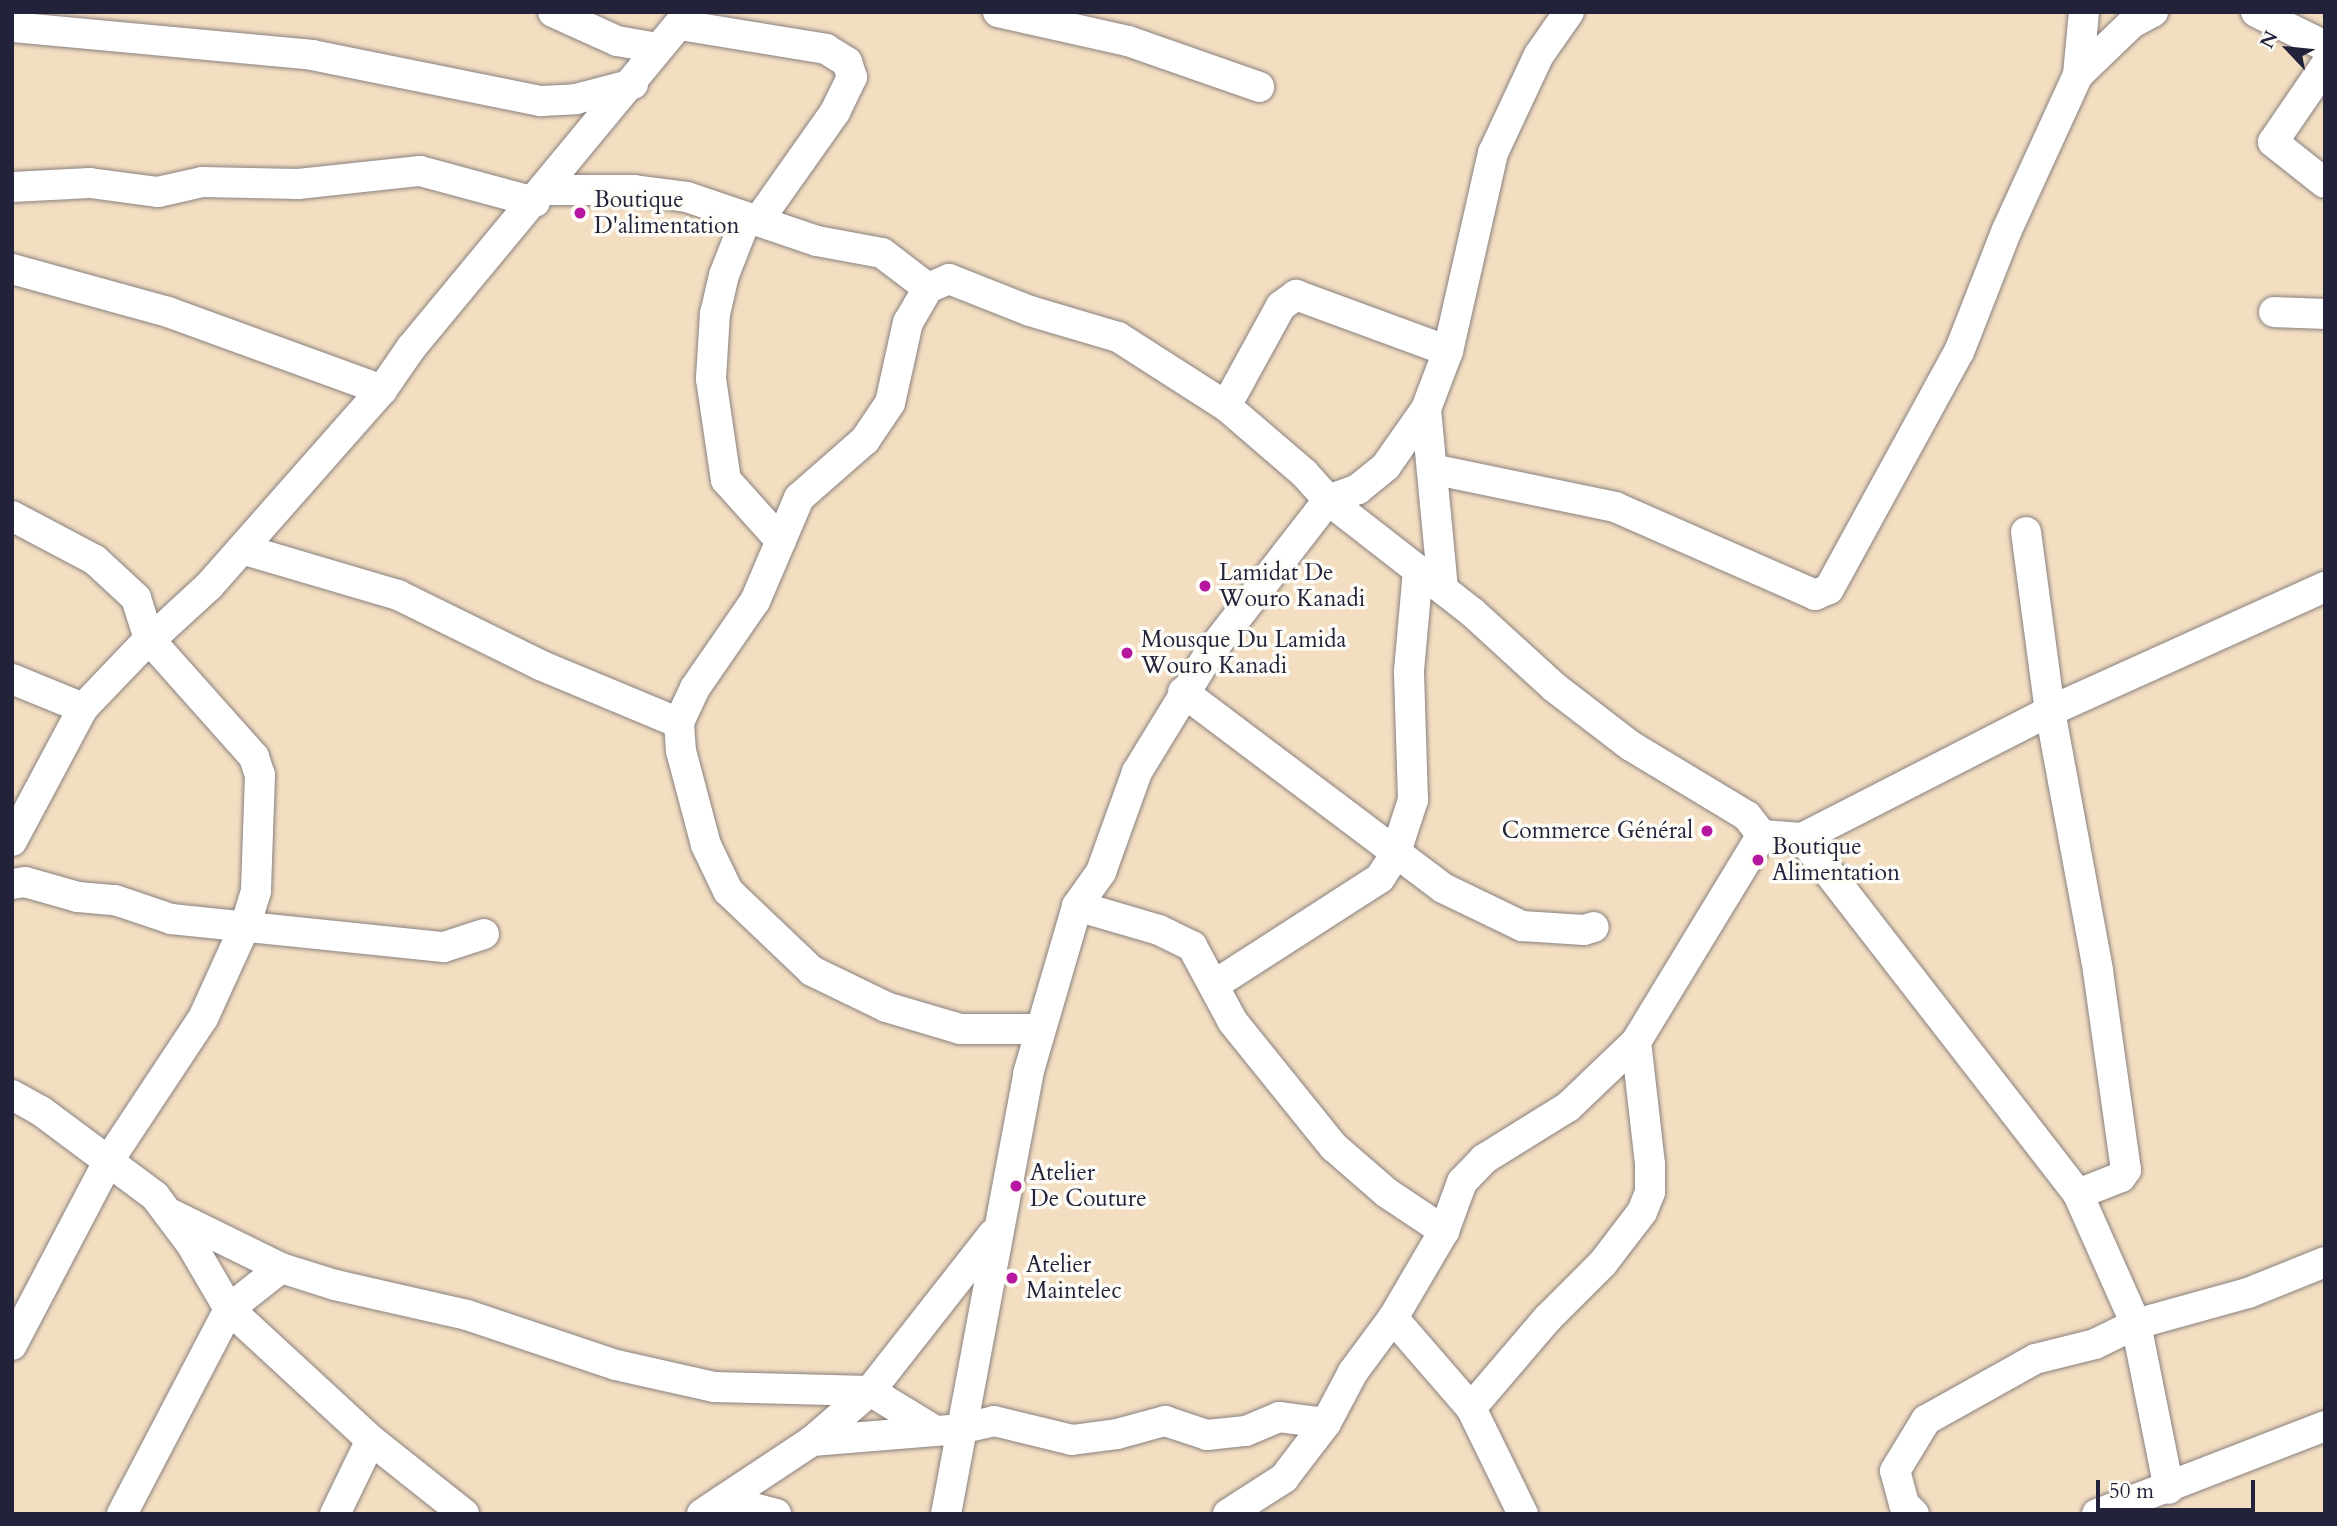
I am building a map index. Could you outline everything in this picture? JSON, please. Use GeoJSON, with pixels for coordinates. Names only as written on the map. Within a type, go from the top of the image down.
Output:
{"type":"FeatureCollection","features":[{"type":"Feature","properties":{"kind":"street"},"geometry":{"type":"LineString","coordinates":[[553,12],[617,41],[657,48]]}},
{"type":"Feature","properties":{"kind":"street"},"geometry":{"type":"LineString","coordinates":[[998,12],[1128,41],[1259,87]]}},
{"type":"Feature","properties":{"kind":"street"},"geometry":{"type":"LineString","coordinates":[[946,1514],[947,1430],[996,1230],[1039,1029],[1077,906],[1101,872],[1137,772],[1183,692],[1328,500],[1357,489],[1386,466],[1426,409],[1448,351],[1493,153],[1539,55],[1569,12]]}},
{"type":"Feature","properties":{"kind":"street"},"geometry":{"type":"LineString","coordinates":[[1432,469],[1615,507],[1815,595],[1829,589],[1959,352],[2006,232],[2078,75],[2084,12]]}},
{"type":"Feature","properties":{"kind":"street"},"geometry":{"type":"LineString","coordinates":[[2078,75],[2132,23],[2153,12]]}},
{"type":"Feature","properties":{"kind":"street"},"geometry":{"type":"LineString","coordinates":[[2256,12],[2323,66],[2273,142],[2325,183]]}},
{"type":"Feature","properties":{"kind":"street"},"geometry":{"type":"LineString","coordinates":[[12,841],[83,708],[149,639],[209,586],[382,390],[411,348],[633,84],[657,48],[685,18],[825,49],[847,62],[852,76],[835,112],[752,220],[724,275],[715,313],[711,379],[726,480],[781,541]]}},
{"type":"Feature","properties":{"kind":"street"},"geometry":{"type":"LineString","coordinates":[[12,27],[312,55],[541,101],[576,99],[633,84]]}},
{"type":"Feature","properties":{"kind":"street"},"geometry":{"type":"LineString","coordinates":[[12,187],[90,183],[158,192],[202,182],[299,184],[420,171],[540,196],[634,190],[687,197],[817,241],[882,253],[928,288]]}},
{"type":"Feature","properties":{"kind":"street"},"geometry":{"type":"LineString","coordinates":[[12,269],[168,312],[382,390]]}},
{"type":"Feature","properties":{"kind":"street"},"geometry":{"type":"LineString","coordinates":[[1039,1029],[960,1029],[886,1007],[812,971],[729,891],[714,865],[681,751],[679,723],[695,688],[755,601],[799,498],[865,440],[890,402],[908,322],[928,288],[948,279],[1030,311],[1118,337],[1226,406],[1304,473],[1328,500],[1443,589],[1511,652],[1631,746],[1747,816],[1762,835],[1802,838],[2050,711],[2325,587]]}},
{"type":"Feature","properties":{"kind":"street"},"geometry":{"type":"LineString","coordinates":[[1226,406],[1281,306],[1296,295],[1448,351]]}},
{"type":"Feature","properties":{"kind":"street"},"geometry":{"type":"LineString","coordinates":[[2274,312],[2325,314]]}},
{"type":"Feature","properties":{"kind":"street"},"geometry":{"type":"LineString","coordinates":[[1426,409],[1443,589]]}},
{"type":"Feature","properties":{"kind":"street"},"geometry":{"type":"LineString","coordinates":[[12,516],[95,560],[136,598],[149,639],[257,766],[256,891],[245,926],[203,1018],[110,1160],[12,1345]]}},
{"type":"Feature","properties":{"kind":"street"},"geometry":{"type":"LineString","coordinates":[[2026,532],[2050,711],[2098,971],[2126,1170],[2121,1177],[2078,1194]]}},
{"type":"Feature","properties":{"kind":"street"},"geometry":{"type":"LineString","coordinates":[[242,549],[398,595],[540,665],[679,723]]}},
{"type":"Feature","properties":{"kind":"street"},"geometry":{"type":"LineString","coordinates":[[1214,985],[1380,878],[1395,855],[1413,800],[1409,671],[1418,570]]}},
{"type":"Feature","properties":{"kind":"street"},"geometry":{"type":"LineString","coordinates":[[12,679],[83,708]]}},
{"type":"Feature","properties":{"kind":"street"},"geometry":{"type":"LineString","coordinates":[[1183,692],[1395,855],[1460,898],[1522,926],[1584,930],[1594,927]]}},
{"type":"Feature","properties":{"kind":"street"},"geometry":{"type":"LineString","coordinates":[[1228,1514],[1284,1478],[1326,1423],[1353,1372],[1394,1318],[1444,1231],[1462,1182],[1484,1159],[1568,1107],[1636,1042],[1762,835]]}},
{"type":"Feature","properties":{"kind":"street"},"geometry":{"type":"LineString","coordinates":[[1802,838],[2078,1194],[2136,1324],[2161,1499]]}},
{"type":"Feature","properties":{"kind":"street"},"geometry":{"type":"LineString","coordinates":[[12,884],[25,882],[78,897],[116,900],[171,919],[444,947],[484,934]]}},
{"type":"Feature","properties":{"kind":"street"},"geometry":{"type":"LineString","coordinates":[[1077,906],[1160,930],[1192,946],[1233,1023],[1334,1147],[1387,1193],[1444,1231]]}},
{"type":"Feature","properties":{"kind":"street"},"geometry":{"type":"LineString","coordinates":[[1471,1408],[1548,1318],[1603,1263],[1642,1212],[1650,1192],[1650,1164],[1636,1042]]}},
{"type":"Feature","properties":{"kind":"street"},"geometry":{"type":"LineString","coordinates":[[12,1095],[110,1160],[171,1214],[281,1268],[335,1285],[467,1315],[616,1365],[714,1387],[870,1391],[947,1430]]}},
{"type":"Feature","properties":{"kind":"street"},"geometry":{"type":"LineString","coordinates":[[171,1214],[229,1310],[371,1440],[464,1514]]}},
{"type":"Feature","properties":{"kind":"street"},"geometry":{"type":"LineString","coordinates":[[712,1507],[812,1441],[870,1391],[996,1230]]}},
{"type":"Feature","properties":{"kind":"street"},"geometry":{"type":"LineString","coordinates":[[1914,1514],[1904,1504],[1895,1471],[1926,1420],[2035,1359],[2095,1344],[2136,1324],[2248,1293],[2325,1262]]}},
{"type":"Feature","properties":{"kind":"street"},"geometry":{"type":"LineString","coordinates":[[122,1514],[229,1310],[281,1268]]}},
{"type":"Feature","properties":{"kind":"street"},"geometry":{"type":"LineString","coordinates":[[1394,1318],[1471,1408],[1523,1514]]}},
{"type":"Feature","properties":{"kind":"street"},"geometry":{"type":"LineString","coordinates":[[812,1441],[947,1430],[994,1421],[1072,1440],[1117,1434],[1165,1421],[1208,1434],[1246,1431],[1279,1417],[1326,1423]]}},
{"type":"Feature","properties":{"kind":"street"},"geometry":{"type":"LineString","coordinates":[[2097,1514],[2161,1499],[2325,1426]]}},
{"type":"Feature","properties":{"kind":"street"},"geometry":{"type":"LineString","coordinates":[[335,1514],[371,1440]]}},
{"type":"Feature","properties":{"kind":"street"},"geometry":{"type":"LineString","coordinates":[[712,1507],[776,1514]]}},
{"type":"Feature","properties":{"kind":"place","name":"Boutique D'alimentation"},"geometry":{"type":"Point","coordinates":[580,213]}},
{"type":"Feature","properties":{"kind":"place","name":"Lamidat De Wouro Kanadi"},"geometry":{"type":"Point","coordinates":[1205,586]}},
{"type":"Feature","properties":{"kind":"place","name":"Mousque Du Lamida Wouro Kanadi"},"geometry":{"type":"Point","coordinates":[1127,653]}},
{"type":"Feature","properties":{"kind":"place","name":"Commerce Général"},"geometry":{"type":"Point","coordinates":[1707,831]}},
{"type":"Feature","properties":{"kind":"place","name":"Boutique Alimentation"},"geometry":{"type":"Point","coordinates":[1758,860]}},
{"type":"Feature","properties":{"kind":"place","name":"Atelier De Couture"},"geometry":{"type":"Point","coordinates":[1016,1186]}},
{"type":"Feature","properties":{"kind":"place","name":"Atelier Maintelec"},"geometry":{"type":"Point","coordinates":[1012,1278]}}]}
